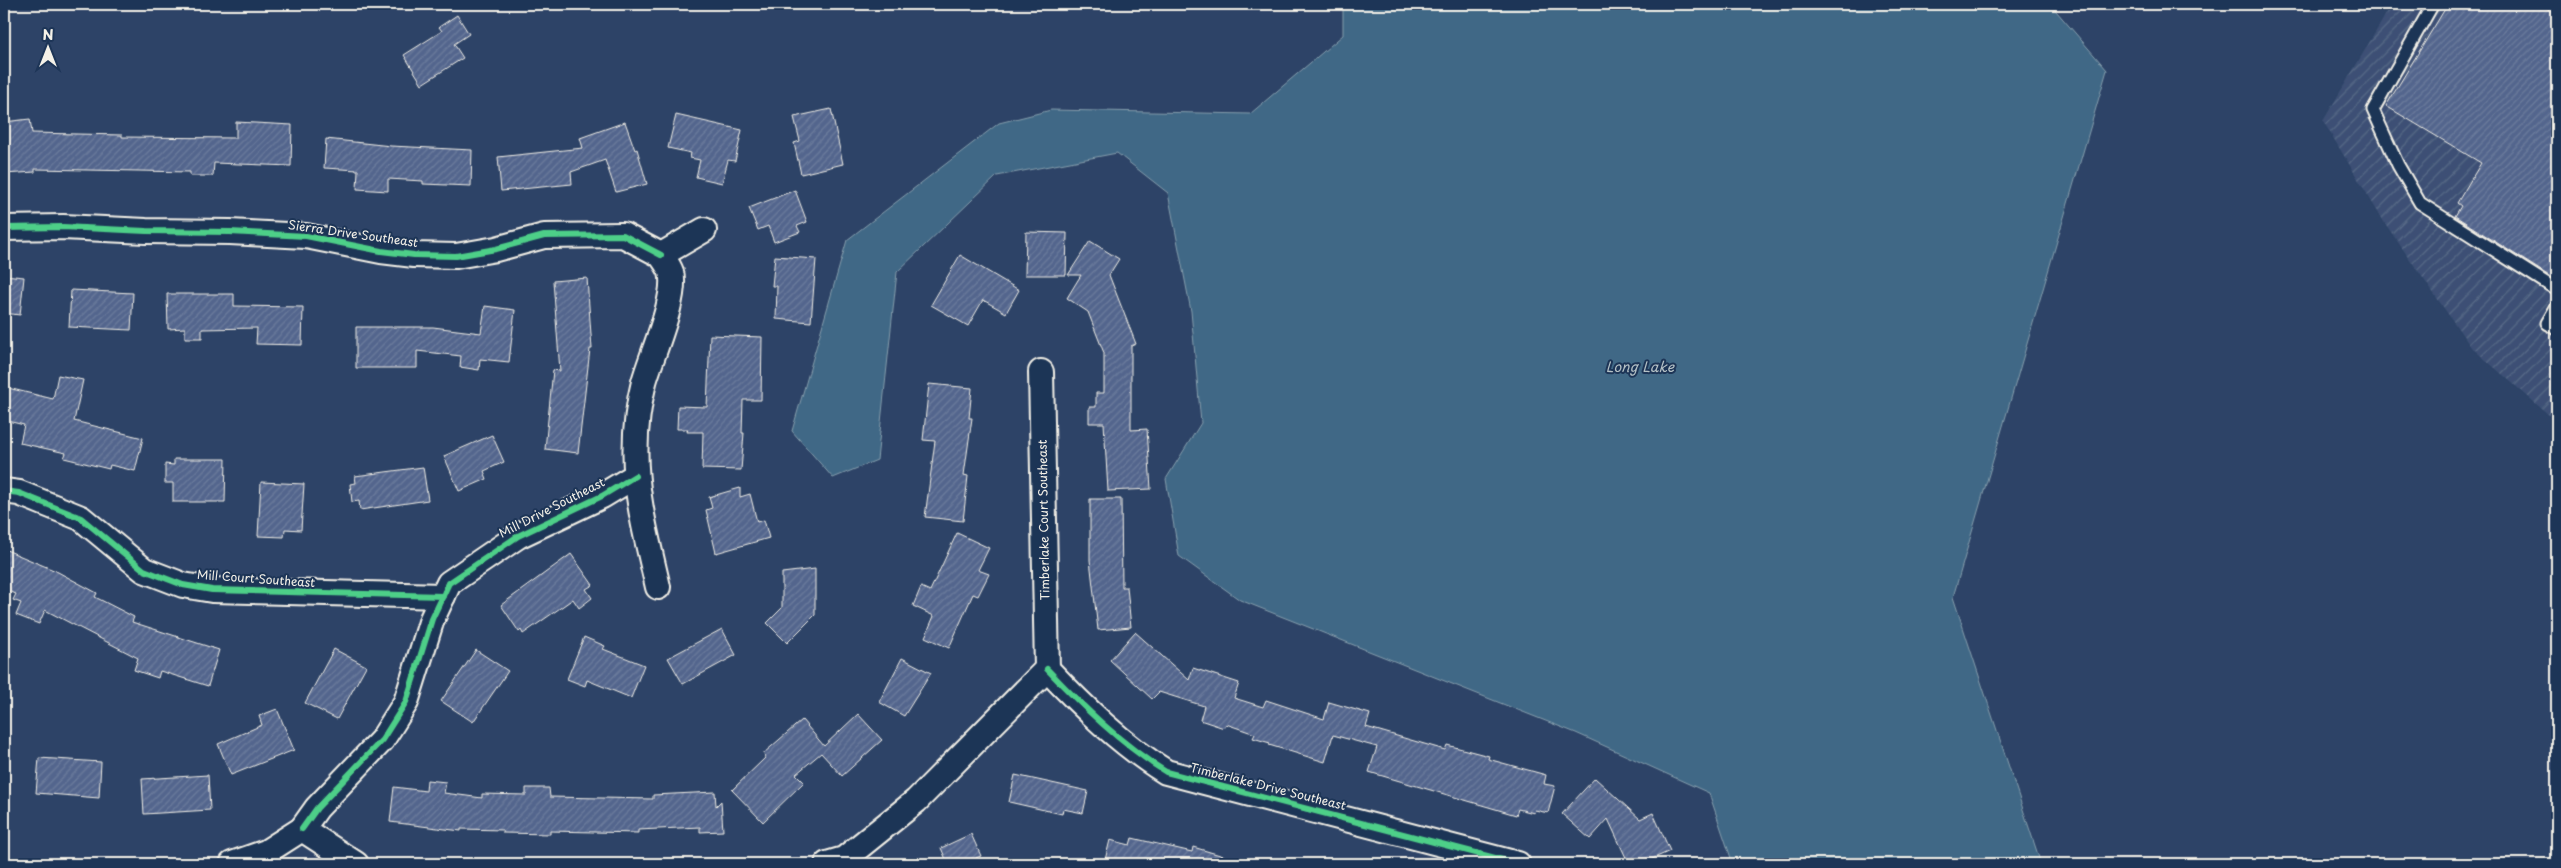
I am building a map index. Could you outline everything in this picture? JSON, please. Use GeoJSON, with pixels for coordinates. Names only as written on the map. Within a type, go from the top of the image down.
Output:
{"type":"FeatureCollection","features":[{"type":"Feature","properties":{"kind":"street","name":"Sierra Drive Southeast"},"geometry":{"type":"LineString","coordinates":[[4,228],[230,232],[306,236],[406,254],[456,256],[496,249],[544,236],[623,235],[661,255]]}},
{"type":"Feature","properties":{"kind":"street"},"geometry":{"type":"LineString","coordinates":[[658,587],[635,476],[636,424],[645,381],[662,328],[669,298],[671,272],[661,255],[704,230]]}},
{"type":"Feature","properties":{"kind":"street","name":"Timberlake Court Southeast"},"geometry":{"type":"LineString","coordinates":[[1041,372],[1047,669]]}},
{"type":"Feature","properties":{"kind":"street","name":"Mill Drive Southeast"},"geometry":{"type":"LineString","coordinates":[[302,829],[317,808],[382,740],[406,702],[432,619],[449,583],[518,536],[602,496],[635,476]]}},
{"type":"Feature","properties":{"kind":"street","name":"Mill Court Southeast"},"geometry":{"type":"LineString","coordinates":[[4,491],[19,494],[81,518],[144,570],[184,585],[212,590],[443,596]]}},
{"type":"Feature","properties":{"kind":"street"},"geometry":{"type":"LineString","coordinates":[[827,864],[844,858],[916,801],[1047,669]]}},
{"type":"Feature","properties":{"kind":"street","name":"Timberlake Drive Southeast"},"geometry":{"type":"LineString","coordinates":[[1047,669],[1072,696],[1143,758],[1166,772],[1518,864]]}},
{"type":"Feature","properties":{"kind":"street"},"geometry":{"type":"LineString","coordinates":[[232,864],[266,852],[302,829],[356,864]]}},
{"type":"Feature","properties":{"kind":"lane"},"geometry":{"type":"LineString","coordinates":[[2433,4],[2373,110],[2398,166],[2420,203],[2557,290]]}},
{"type":"Feature","properties":{"kind":"lane"},"geometry":{"type":"LineString","coordinates":[[2557,306],[2547,322],[2557,329]]}},
{"type":"Feature","properties":{"kind":"shaded area"},"geometry":{"type":"Polygon","coordinates":[[[2392,4],[2557,4],[2557,422],[2471,347],[2384,222],[2323,121],[2392,4]]]}},
{"type":"Feature","properties":{"kind":"water","name":"Long Lake"},"geometry":{"type":"Polygon","coordinates":[[[1343,4],[2050,4],[2107,70],[1953,597],[2041,864],[1733,864],[1709,793],[1576,733],[1240,600],[1179,556],[1166,479],[1201,423],[1191,311],[1168,193],[1117,153],[997,176],[897,272],[877,460],[833,478],[792,431],[847,240],[999,123],[1051,110],[1250,114],[1343,35],[1343,4]]]}},
{"type":"Feature","properties":{"kind":"building"},"geometry":{"type":"Polygon","coordinates":[[[2448,4],[2540,4],[2557,14],[2557,281],[2455,216],[2461,206],[2457,203],[2481,163],[2386,106],[2448,4]]]}},
{"type":"Feature","properties":{"kind":"building"},"geometry":{"type":"Polygon","coordinates":[[[457,15],[469,34],[454,44],[463,58],[422,84],[404,55],[442,31],[439,27],[457,15]]]}},
{"type":"Feature","properties":{"kind":"building"},"geometry":{"type":"Polygon","coordinates":[[[831,109],[843,164],[801,174],[794,143],[800,141],[794,117],[831,109]]]}},
{"type":"Feature","properties":{"kind":"building"},"geometry":{"type":"Polygon","coordinates":[[[676,115],[742,130],[735,161],[728,160],[722,183],[696,177],[700,160],[690,158],[691,153],[668,148],[676,115]]]}},
{"type":"Feature","properties":{"kind":"building"},"geometry":{"type":"Polygon","coordinates":[[[30,119],[32,133],[122,135],[122,137],[236,138],[236,122],[292,125],[291,166],[214,163],[213,176],[190,176],[190,172],[35,169],[35,172],[4,174],[4,122],[30,119]]]}},
{"type":"Feature","properties":{"kind":"building"},"geometry":{"type":"Polygon","coordinates":[[[625,122],[635,150],[637,149],[647,184],[616,192],[605,160],[571,172],[572,184],[501,191],[498,157],[583,148],[580,138],[625,122]]]}},
{"type":"Feature","properties":{"kind":"building"},"geometry":{"type":"Polygon","coordinates":[[[326,139],[391,146],[472,150],[471,186],[423,184],[423,181],[388,179],[388,191],[357,189],[358,170],[324,168],[326,139]]]}},
{"type":"Feature","properties":{"kind":"building"},"geometry":{"type":"Polygon","coordinates":[[[795,190],[807,222],[797,226],[800,232],[774,242],[768,226],[758,230],[749,208],[795,190]]]}},
{"type":"Feature","properties":{"kind":"building"},"geometry":{"type":"Polygon","coordinates":[[[1026,232],[1067,233],[1066,275],[1025,275],[1026,232]]]}},
{"type":"Feature","properties":{"kind":"building"},"geometry":{"type":"Polygon","coordinates":[[[1090,241],[1119,259],[1109,275],[1136,344],[1131,346],[1131,430],[1147,429],[1151,489],[1108,491],[1104,423],[1089,423],[1089,407],[1096,407],[1096,393],[1104,393],[1104,353],[1088,312],[1067,298],[1081,275],[1068,275],[1090,241]]]}},
{"type":"Feature","properties":{"kind":"building"},"geometry":{"type":"Polygon","coordinates":[[[960,255],[1019,290],[1006,313],[983,300],[968,326],[931,305],[960,255]]]}},
{"type":"Feature","properties":{"kind":"building"},"geometry":{"type":"Polygon","coordinates":[[[775,256],[816,259],[811,322],[776,319],[777,286],[772,286],[775,256]]]}},
{"type":"Feature","properties":{"kind":"building"},"geometry":{"type":"Polygon","coordinates":[[[4,275],[24,277],[20,315],[4,313],[4,275]]]}},
{"type":"Feature","properties":{"kind":"building"},"geometry":{"type":"Polygon","coordinates":[[[587,278],[592,349],[590,349],[578,453],[545,449],[553,370],[560,371],[553,281],[587,278]]]}},
{"type":"Feature","properties":{"kind":"building"},"geometry":{"type":"Polygon","coordinates":[[[71,290],[133,293],[131,330],[69,327],[71,290]]]}},
{"type":"Feature","properties":{"kind":"building"},"geometry":{"type":"Polygon","coordinates":[[[167,294],[234,294],[234,306],[303,307],[302,345],[256,344],[257,328],[202,329],[202,338],[185,338],[185,328],[168,329],[167,294]]]}},
{"type":"Feature","properties":{"kind":"building"},"geometry":{"type":"Polygon","coordinates":[[[485,306],[515,310],[509,362],[480,359],[479,370],[460,367],[461,356],[417,351],[417,368],[356,368],[356,327],[433,327],[481,333],[485,306]]]}},
{"type":"Feature","properties":{"kind":"building"},"geometry":{"type":"Polygon","coordinates":[[[710,335],[762,337],[761,400],[743,400],[742,433],[744,433],[741,470],[702,469],[703,432],[687,432],[688,429],[677,429],[678,406],[707,407],[710,335]]]}},
{"type":"Feature","properties":{"kind":"building"},"geometry":{"type":"Polygon","coordinates":[[[58,375],[83,380],[74,421],[143,438],[135,471],[110,465],[109,469],[64,458],[66,453],[20,443],[24,425],[4,420],[4,387],[53,399],[58,375]]]}},
{"type":"Feature","properties":{"kind":"building"},"geometry":{"type":"Polygon","coordinates":[[[929,384],[972,388],[969,418],[972,418],[964,475],[968,476],[963,521],[925,517],[935,441],[923,440],[929,384]]]}},
{"type":"Feature","properties":{"kind":"building"},"geometry":{"type":"Polygon","coordinates":[[[492,435],[504,462],[484,471],[487,479],[459,491],[444,456],[492,435]]]}},
{"type":"Feature","properties":{"kind":"building"},"geometry":{"type":"Polygon","coordinates":[[[174,459],[226,459],[225,502],[173,502],[173,483],[165,483],[165,464],[174,465],[174,459]]]}},
{"type":"Feature","properties":{"kind":"building"},"geometry":{"type":"Polygon","coordinates":[[[423,467],[428,500],[360,510],[359,501],[352,502],[350,484],[356,483],[355,476],[423,467]]]}},
{"type":"Feature","properties":{"kind":"building"},"geometry":{"type":"Polygon","coordinates":[[[261,482],[304,484],[301,530],[285,529],[284,537],[258,536],[261,482]]]}},
{"type":"Feature","properties":{"kind":"building"},"geometry":{"type":"Polygon","coordinates":[[[740,488],[740,497],[750,494],[757,522],[764,520],[769,538],[716,553],[706,510],[712,508],[709,497],[740,488]]]}},
{"type":"Feature","properties":{"kind":"building"},"geometry":{"type":"Polygon","coordinates":[[[1090,499],[1121,499],[1122,587],[1127,587],[1131,627],[1098,630],[1090,560],[1090,499]]]}},
{"type":"Feature","properties":{"kind":"building"},"geometry":{"type":"Polygon","coordinates":[[[957,533],[989,548],[978,570],[989,574],[978,596],[973,594],[949,648],[925,637],[934,616],[913,606],[921,587],[930,591],[957,533]]]}},
{"type":"Feature","properties":{"kind":"building"},"geometry":{"type":"Polygon","coordinates":[[[4,549],[56,571],[97,593],[95,597],[134,617],[132,622],[219,650],[208,686],[160,671],[158,678],[134,670],[138,658],[45,610],[39,624],[16,615],[21,603],[13,600],[16,594],[4,589],[4,549]]]}},
{"type":"Feature","properties":{"kind":"building"},"geometry":{"type":"Polygon","coordinates":[[[571,554],[593,585],[586,589],[592,598],[579,608],[573,599],[523,634],[521,630],[519,632],[501,605],[571,554]]]}},
{"type":"Feature","properties":{"kind":"building"},"geometry":{"type":"Polygon","coordinates":[[[815,569],[815,615],[787,643],[767,623],[782,608],[782,573],[815,569]]]}},
{"type":"Feature","properties":{"kind":"building"},"geometry":{"type":"Polygon","coordinates":[[[722,629],[736,655],[683,684],[668,658],[722,629]]]}},
{"type":"Feature","properties":{"kind":"building"},"geometry":{"type":"Polygon","coordinates":[[[1135,632],[1189,680],[1193,668],[1239,683],[1234,698],[1263,707],[1266,700],[1324,719],[1329,702],[1370,714],[1366,727],[1445,750],[1447,745],[1489,756],[1488,759],[1546,775],[1544,784],[1555,786],[1548,813],[1535,810],[1534,813],[1518,809],[1516,815],[1369,772],[1377,747],[1333,735],[1325,762],[1269,745],[1270,743],[1253,738],[1255,734],[1226,724],[1224,728],[1200,720],[1204,706],[1159,692],[1152,699],[1110,660],[1135,632]]]}},
{"type":"Feature","properties":{"kind":"building"},"geometry":{"type":"Polygon","coordinates":[[[584,637],[605,646],[603,649],[644,665],[631,698],[587,680],[585,686],[567,679],[584,637]]]}},
{"type":"Feature","properties":{"kind":"building"},"geometry":{"type":"Polygon","coordinates":[[[334,649],[366,666],[337,719],[305,703],[334,649]]]}},
{"type":"Feature","properties":{"kind":"building"},"geometry":{"type":"Polygon","coordinates":[[[476,650],[508,671],[473,722],[441,701],[476,650]]]}},
{"type":"Feature","properties":{"kind":"building"},"geometry":{"type":"Polygon","coordinates":[[[902,658],[931,673],[904,716],[879,702],[902,658]]]}},
{"type":"Feature","properties":{"kind":"building"},"geometry":{"type":"Polygon","coordinates":[[[277,709],[294,750],[231,775],[218,744],[262,725],[259,716],[277,709]]]}},
{"type":"Feature","properties":{"kind":"building"},"geometry":{"type":"Polygon","coordinates":[[[858,714],[882,740],[842,776],[821,753],[796,774],[804,782],[763,822],[732,790],[765,758],[764,753],[802,720],[824,746],[858,714]]]}},
{"type":"Feature","properties":{"kind":"building"},"geometry":{"type":"Polygon","coordinates":[[[39,758],[101,762],[99,798],[36,793],[39,758]]]}},
{"type":"Feature","properties":{"kind":"building"},"geometry":{"type":"Polygon","coordinates":[[[208,775],[210,810],[144,814],[142,779],[208,775]]]}},
{"type":"Feature","properties":{"kind":"building"},"geometry":{"type":"Polygon","coordinates":[[[1015,775],[1088,791],[1083,813],[1063,809],[1062,814],[1009,802],[1015,775]]]}},
{"type":"Feature","properties":{"kind":"building"},"geometry":{"type":"Polygon","coordinates":[[[1595,778],[1640,819],[1653,813],[1670,851],[1641,864],[1629,864],[1608,819],[1590,839],[1562,814],[1595,778]]]}},
{"type":"Feature","properties":{"kind":"building"},"geometry":{"type":"Polygon","coordinates":[[[427,780],[446,782],[444,793],[482,798],[482,794],[526,795],[526,788],[549,788],[550,797],[653,799],[653,795],[715,792],[716,806],[721,801],[723,831],[700,832],[700,827],[638,830],[638,833],[550,831],[550,834],[503,833],[503,830],[461,829],[461,831],[390,822],[394,787],[426,791],[427,780]]]}},
{"type":"Feature","properties":{"kind":"building"},"geometry":{"type":"Polygon","coordinates":[[[971,834],[981,856],[976,858],[979,864],[948,864],[941,848],[971,834]]]}},
{"type":"Feature","properties":{"kind":"building"},"geometry":{"type":"Polygon","coordinates":[[[1132,838],[1192,852],[1193,847],[1237,860],[1236,864],[1104,864],[1110,840],[1130,845],[1132,838]]]}},
{"type":"Feature","properties":{"kind":"cycle path"},"geometry":{"type":"LineString","coordinates":[[4,228],[63,227],[306,236],[381,251],[414,255],[456,256],[496,249],[544,236],[623,235],[661,255]]}},
{"type":"Feature","properties":{"kind":"cycle path"},"geometry":{"type":"LineString","coordinates":[[302,829],[317,808],[382,740],[406,702],[432,619],[449,583],[518,536],[602,496],[635,476]]}},
{"type":"Feature","properties":{"kind":"cycle path"},"geometry":{"type":"LineString","coordinates":[[4,491],[19,493],[81,518],[144,570],[183,585],[212,590],[443,596]]}},
{"type":"Feature","properties":{"kind":"cycle path"},"geometry":{"type":"LineString","coordinates":[[1047,669],[1119,738],[1166,772],[1518,864]]}}]}
